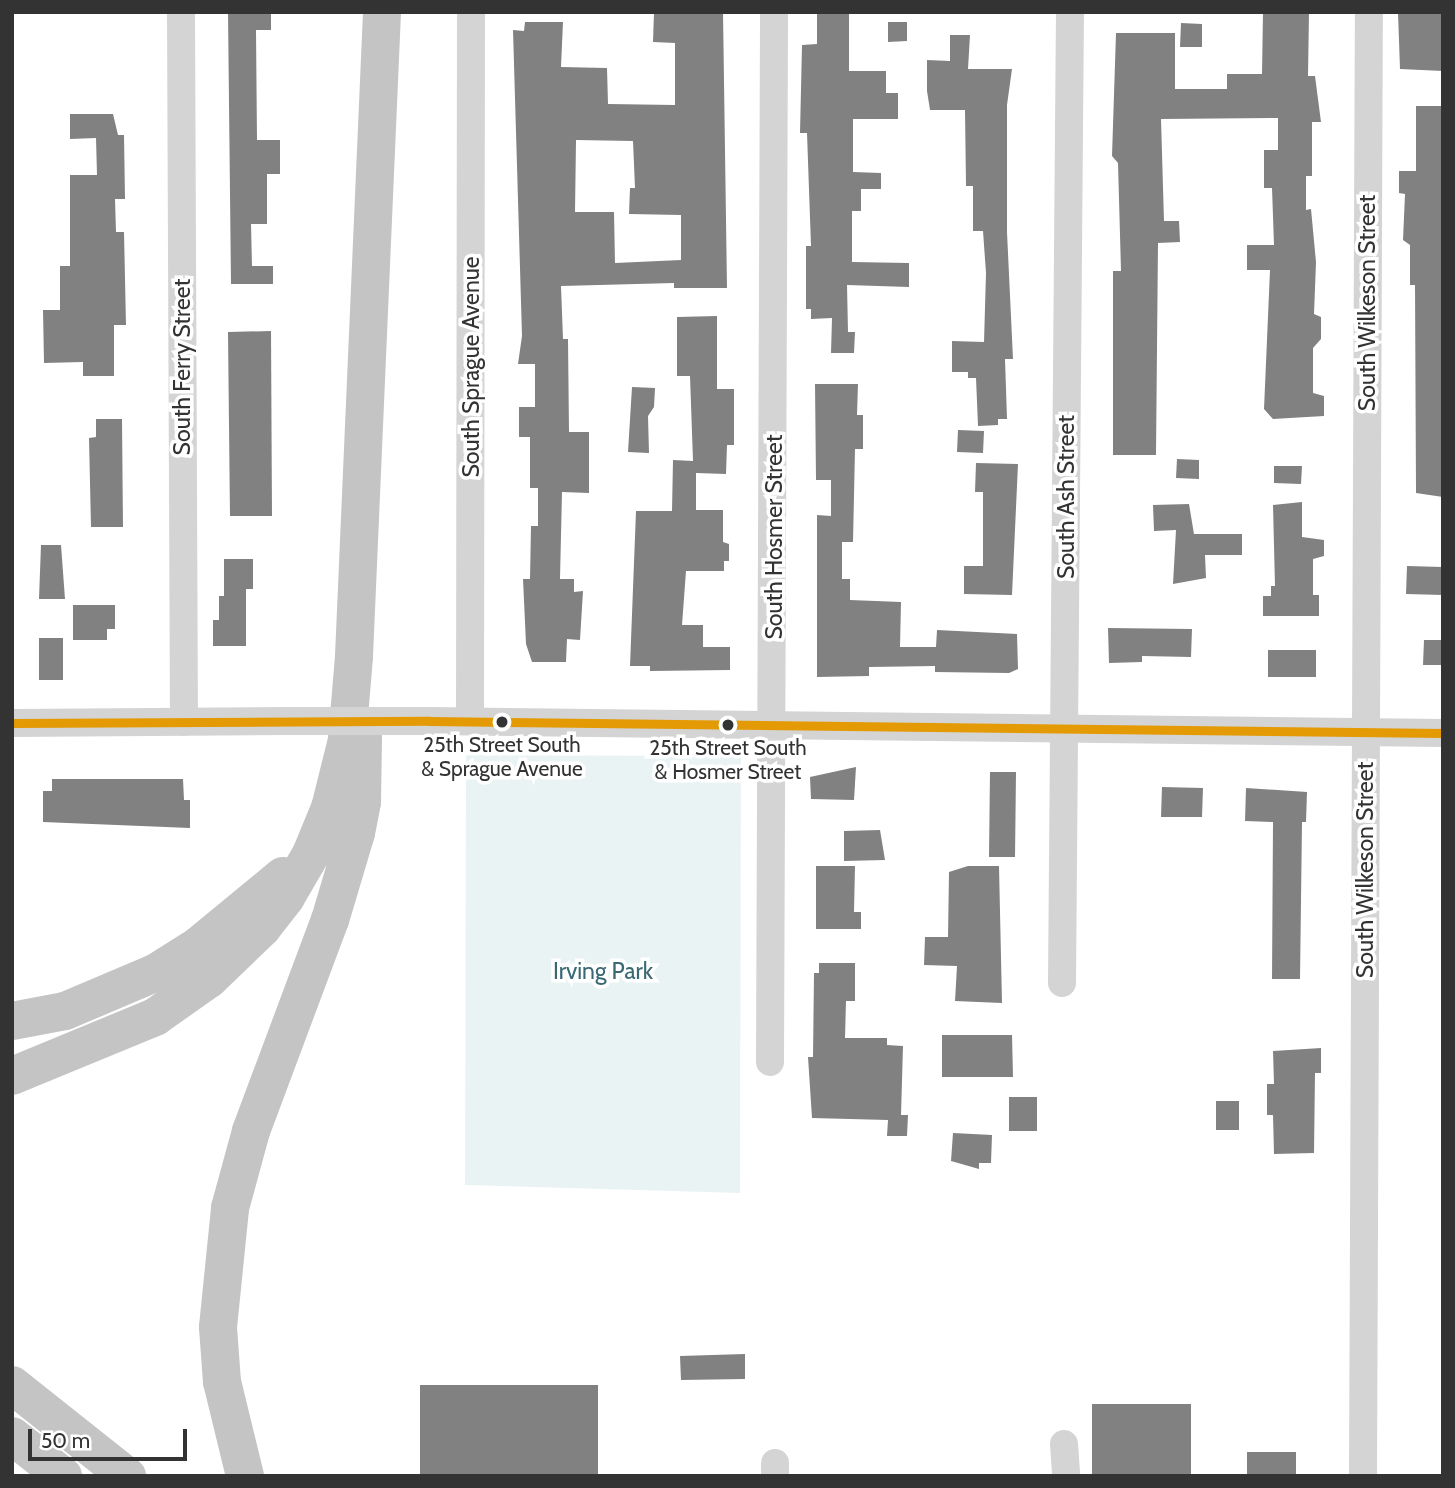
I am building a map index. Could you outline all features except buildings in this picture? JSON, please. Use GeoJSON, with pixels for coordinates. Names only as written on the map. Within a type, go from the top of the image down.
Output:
{"type":"FeatureCollection","features":[{"type":"Feature","properties":{"kind":"highway"},"geometry":{"type":"LineString","coordinates":[[12,1101],[125,1051],[171,1026],[209,998],[236,955],[286,897],[311,854],[330,808],[347,740],[354,656],[382,12]]}},
{"type":"Feature","properties":{"kind":"highway"},"geometry":{"type":"LineString","coordinates":[[244,1476],[222,1382],[218,1326],[230,1208],[251,1131],[330,920],[356,833],[364,748],[354,656]]}},
{"type":"Feature","properties":{"kind":"highway"},"geometry":{"type":"LineString","coordinates":[[12,1021],[65,1011],[155,973],[198,946],[287,872],[330,808]]}},
{"type":"Feature","properties":{"kind":"highway"},"geometry":{"type":"LineString","coordinates":[[12,1076],[155,1017],[236,955]]}},
{"type":"Feature","properties":{"kind":"highway"},"geometry":{"type":"LineString","coordinates":[[12,1385],[127,1476]]}},
{"type":"Feature","properties":{"kind":"highway"},"geometry":{"type":"LineString","coordinates":[[12,1436],[63,1476]]}},
{"type":"Feature","properties":{"kind":"street","name":"South Ferry Street"},"geometry":{"type":"LineString","coordinates":[[181,12],[184,722]]}},
{"type":"Feature","properties":{"kind":"street","name":"South Sprague Avenue"},"geometry":{"type":"LineString","coordinates":[[470,722],[471,12]]}},
{"type":"Feature","properties":{"kind":"street","name":"South Hosmer Street"},"geometry":{"type":"LineString","coordinates":[[770,1062],[774,12]]}},
{"type":"Feature","properties":{"kind":"street","name":"South Ash Street"},"geometry":{"type":"LineString","coordinates":[[1062,983],[1070,12]]}},
{"type":"Feature","properties":{"kind":"street","name":"South Wilkeson Street"},"geometry":{"type":"LineString","coordinates":[[1363,1476],[1369,12]]}},
{"type":"Feature","properties":{"kind":"street"},"geometry":{"type":"LineString","coordinates":[[12,723],[429,721],[1443,733]]}},
{"type":"Feature","properties":{"kind":"street"},"geometry":{"type":"LineString","coordinates":[[1064,1444],[1066,1476]]}},
{"type":"Feature","properties":{"kind":"green space","name":"Irving Park"},"geometry":{"type":"Polygon","coordinates":[[[466,755],[741,756],[740,1193],[465,1185],[466,755]]]}},
{"type":"Feature","properties":{"kind":"transit line"},"geometry":{"type":"LineString","coordinates":[[12,723],[429,721],[1443,733]]}},
{"type":"Feature","properties":{"kind":"place","name":"25th Street South & Sprague Avenue"},"geometry":{"type":"Point","coordinates":[502,722]}},
{"type":"Feature","properties":{"kind":"place","name":"25th Street South & Hosmer Street"},"geometry":{"type":"Point","coordinates":[728,725]}}]}
